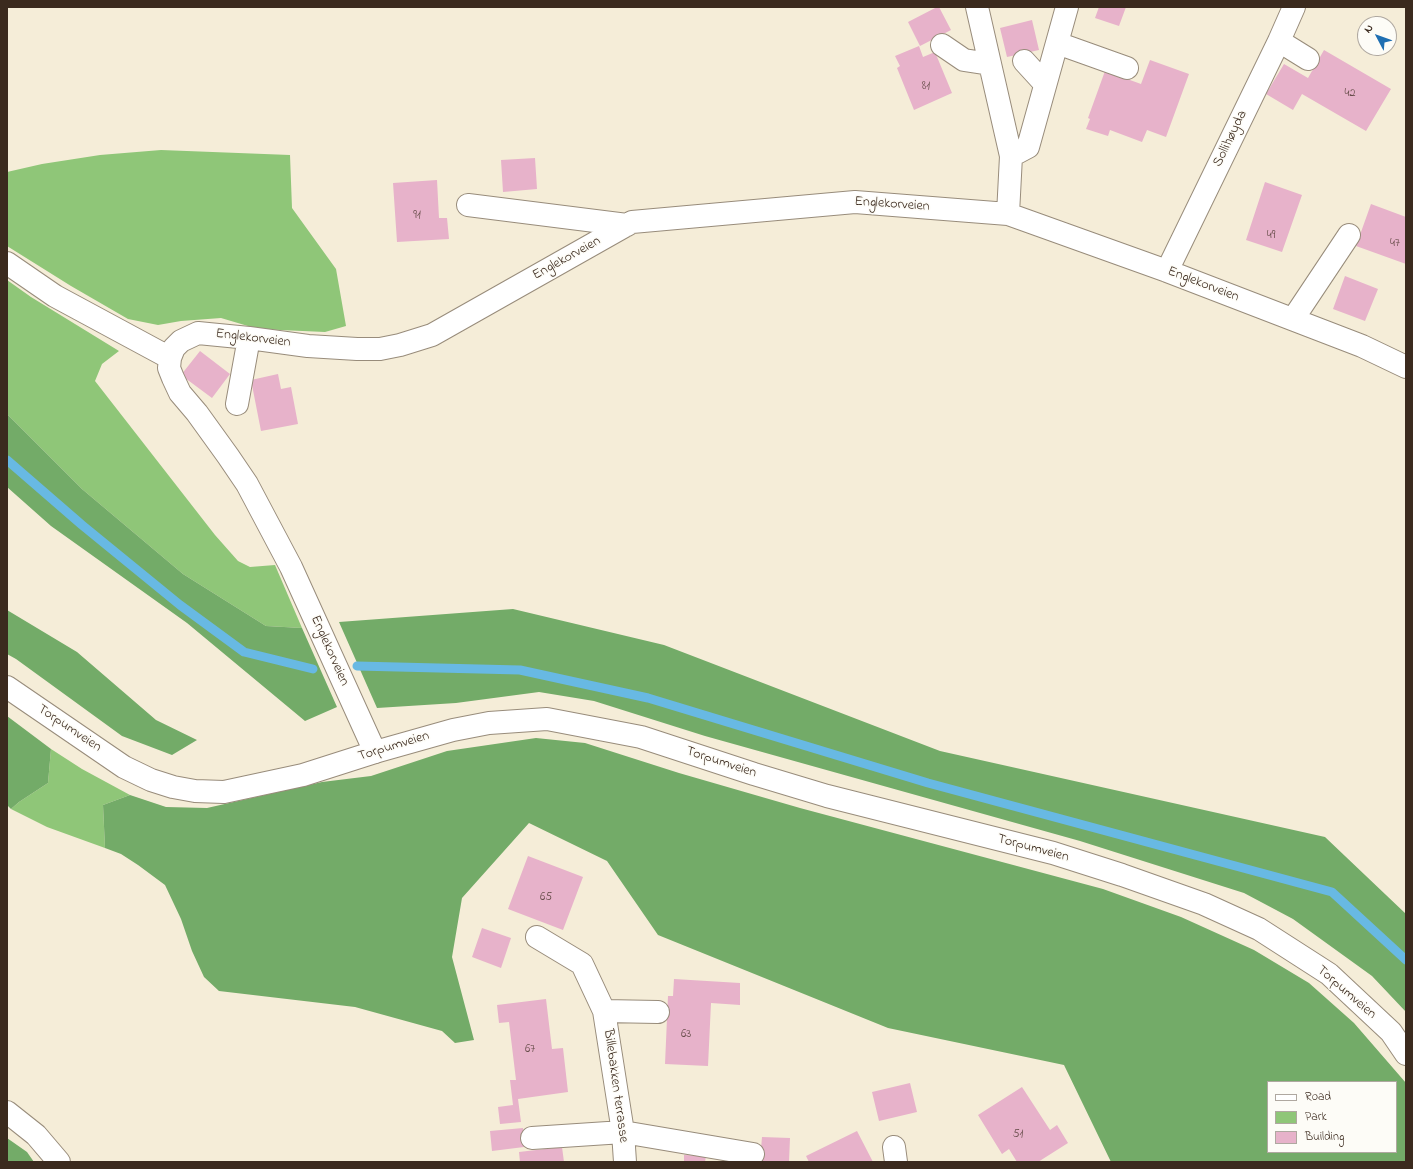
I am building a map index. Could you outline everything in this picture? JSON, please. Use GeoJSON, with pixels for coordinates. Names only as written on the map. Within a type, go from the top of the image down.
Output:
{"type":"FeatureCollection","features":[{"type":"Feature","properties":{"kind":"street"},"geometry":{"type":"LineString","coordinates":[[977,7],[1011,156],[1008,214]]}},
{"type":"Feature","properties":{"kind":"street"},"geometry":{"type":"LineString","coordinates":[[1011,156],[1028,147],[1067,7]]}},
{"type":"Feature","properties":{"kind":"street","name":"Sollihøyda"},"geometry":{"type":"LineString","coordinates":[[1167,271],[1279,41],[1294,7]]}},
{"type":"Feature","properties":{"kind":"street"},"geometry":{"type":"LineString","coordinates":[[1279,41],[1308,59]]}},
{"type":"Feature","properties":{"kind":"street"},"geometry":{"type":"LineString","coordinates":[[1057,43],[1127,68]]}},
{"type":"Feature","properties":{"kind":"street"},"geometry":{"type":"LineString","coordinates":[[942,45],[964,60],[990,64]]}},
{"type":"Feature","properties":{"kind":"street"},"geometry":{"type":"LineString","coordinates":[[1024,61],[1045,84]]}},
{"type":"Feature","properties":{"kind":"street","name":"Englekorveien"},"geometry":{"type":"LineString","coordinates":[[375,752],[291,566],[247,484],[228,456],[180,394],[169,368],[170,358],[174,348],[181,340],[198,333],[308,346],[380,349],[400,346],[432,335],[632,222],[855,202],[1008,214],[1167,271],[1293,319],[1362,346],[1406,367]]}},
{"type":"Feature","properties":{"kind":"street"},"geometry":{"type":"LineString","coordinates":[[468,205],[627,225]]}},
{"type":"Feature","properties":{"kind":"street"},"geometry":{"type":"LineString","coordinates":[[1293,319],[1349,235]]}},
{"type":"Feature","properties":{"kind":"street"},"geometry":{"type":"LineString","coordinates":[[7,263],[55,296],[170,358]]}},
{"type":"Feature","properties":{"kind":"street"},"geometry":{"type":"LineString","coordinates":[[237,404],[249,338]]}},
{"type":"Feature","properties":{"kind":"street","name":"Torpumveien"},"geometry":{"type":"LineString","coordinates":[[7,687],[124,767],[151,780],[173,787],[195,791],[224,792],[303,776],[375,752],[453,730],[489,722],[547,718],[641,737],[827,796],[1053,853],[1204,904],[1259,929],[1329,974],[1391,1032],[1406,1054]]}},
{"type":"Feature","properties":{"kind":"street","name":"Billebakken terrasse"},"geometry":{"type":"LineString","coordinates":[[537,937],[582,964],[604,1011],[623,1132],[625,1162]]}},
{"type":"Feature","properties":{"kind":"street"},"geometry":{"type":"LineString","coordinates":[[604,1011],[658,1012]]}},
{"type":"Feature","properties":{"kind":"street"},"geometry":{"type":"LineString","coordinates":[[7,1112],[36,1136],[59,1162]]}},
{"type":"Feature","properties":{"kind":"street"},"geometry":{"type":"LineString","coordinates":[[532,1138],[623,1132],[753,1154]]}},
{"type":"Feature","properties":{"kind":"green space"},"geometry":{"type":"Polygon","coordinates":[[[161,150],[290,155],[292,208],[336,269],[346,326],[325,332],[258,329],[221,318],[181,321],[158,325],[128,319],[7,246],[7,172],[42,164],[100,155],[161,150]]]}},
{"type":"Feature","properties":{"kind":"green space"},"geometry":{"type":"Polygon","coordinates":[[[7,280],[31,297],[119,351],[102,364],[95,381],[215,535],[238,561],[250,567],[275,565],[302,628],[266,626],[183,574],[82,489],[7,414],[7,280]]]}},
{"type":"Feature","properties":{"kind":"green space"},"geometry":{"type":"Polygon","coordinates":[[[7,414],[82,489],[183,574],[266,626],[302,628],[337,707],[305,721],[187,623],[51,526],[7,487],[7,414]]]}},
{"type":"Feature","properties":{"kind":"green space"},"geometry":{"type":"Polygon","coordinates":[[[513,609],[664,645],[940,751],[1325,837],[1406,914],[1406,1012],[1372,976],[1293,919],[1244,893],[1080,841],[705,736],[594,701],[539,692],[456,703],[377,708],[339,622],[513,609]]]}},
{"type":"Feature","properties":{"kind":"green space"},"geometry":{"type":"Polygon","coordinates":[[[7,610],[77,652],[156,720],[197,740],[172,755],[122,736],[7,654],[7,610]]]}},
{"type":"Feature","properties":{"kind":"green space"},"geometry":{"type":"Polygon","coordinates":[[[7,716],[51,749],[48,783],[11,809],[7,805],[7,716]]]}},
{"type":"Feature","properties":{"kind":"green space"},"geometry":{"type":"Polygon","coordinates":[[[536,738],[585,743],[679,773],[800,808],[1103,889],[1181,917],[1254,950],[1309,983],[1354,1023],[1406,1083],[1406,1162],[1111,1162],[1064,1065],[888,1028],[658,935],[607,861],[529,823],[462,898],[452,957],[474,1040],[455,1043],[442,1031],[355,1007],[219,991],[204,977],[192,951],[181,919],[165,885],[121,854],[105,848],[103,805],[130,795],[166,807],[207,808],[322,782],[371,776],[447,751],[536,738]]]}},
{"type":"Feature","properties":{"kind":"green space"},"geometry":{"type":"Polygon","coordinates":[[[51,749],[82,769],[130,795],[103,805],[105,848],[47,827],[11,809],[48,783],[51,749]]]}},
{"type":"Feature","properties":{"kind":"green space"},"geometry":{"type":"Polygon","coordinates":[[[7,1138],[27,1152],[34,1162],[7,1162],[7,1138]]]}},
{"type":"Feature","properties":{"kind":"building"},"geometry":{"type":"Polygon","coordinates":[[[939,7],[951,30],[920,46],[908,22],[939,7]]]}},
{"type":"Feature","properties":{"kind":"building"},"geometry":{"type":"Polygon","coordinates":[[[1099,7],[1126,7],[1119,26],[1095,18],[1099,7]]]}},
{"type":"Feature","properties":{"kind":"building"},"geometry":{"type":"Polygon","coordinates":[[[1032,20],[1039,50],[1007,57],[1000,28],[1032,20]]]}},
{"type":"Feature","properties":{"kind":"building"},"geometry":{"type":"Polygon","coordinates":[[[919,46],[923,57],[935,52],[952,93],[914,110],[897,68],[900,66],[895,56],[919,46]]]}},
{"type":"Feature","properties":{"kind":"building"},"geometry":{"type":"Polygon","coordinates":[[[1324,50],[1391,89],[1366,131],[1302,94],[1293,110],[1266,94],[1284,64],[1308,78],[1324,50]]]}},
{"type":"Feature","properties":{"kind":"building"},"geometry":{"type":"Polygon","coordinates":[[[1150,60],[1189,74],[1166,137],[1147,130],[1142,142],[1110,130],[1108,136],[1086,129],[1090,119],[1088,118],[1105,71],[1141,84],[1150,60]]]}},
{"type":"Feature","properties":{"kind":"building"},"geometry":{"type":"Polygon","coordinates":[[[535,158],[537,189],[503,192],[501,160],[535,158]]]}},
{"type":"Feature","properties":{"kind":"building"},"geometry":{"type":"Polygon","coordinates":[[[437,180],[439,218],[447,218],[449,239],[397,242],[393,183],[437,180]]]}},
{"type":"Feature","properties":{"kind":"building"},"geometry":{"type":"Polygon","coordinates":[[[1265,182],[1302,195],[1282,252],[1246,240],[1265,182]]]}},
{"type":"Feature","properties":{"kind":"building"},"geometry":{"type":"Polygon","coordinates":[[[1371,204],[1406,217],[1406,264],[1356,246],[1371,204]]]}},
{"type":"Feature","properties":{"kind":"building"},"geometry":{"type":"Polygon","coordinates":[[[1345,276],[1378,289],[1365,321],[1333,309],[1345,276]]]}},
{"type":"Feature","properties":{"kind":"building"},"geometry":{"type":"Polygon","coordinates":[[[200,351],[230,374],[212,398],[181,375],[200,351]]]}},
{"type":"Feature","properties":{"kind":"building"},"geometry":{"type":"Polygon","coordinates":[[[278,374],[281,389],[291,387],[298,424],[261,431],[251,380],[278,374]]]}},
{"type":"Feature","properties":{"kind":"building"},"geometry":{"type":"Polygon","coordinates":[[[528,856],[583,877],[563,930],[508,909],[528,856]]]}},
{"type":"Feature","properties":{"kind":"building"},"geometry":{"type":"Polygon","coordinates":[[[482,928],[511,938],[501,968],[472,957],[482,928]]]}},
{"type":"Feature","properties":{"kind":"building"},"geometry":{"type":"Polygon","coordinates":[[[674,979],[740,983],[740,1005],[711,1003],[708,1066],[665,1064],[668,996],[673,996],[674,979]]]}},
{"type":"Feature","properties":{"kind":"building"},"geometry":{"type":"Polygon","coordinates":[[[546,999],[552,1049],[563,1048],[568,1092],[518,1099],[521,1122],[500,1124],[498,1107],[513,1105],[510,1080],[516,1080],[509,1022],[499,1023],[497,1005],[546,999]]]}},
{"type":"Feature","properties":{"kind":"building"},"geometry":{"type":"Polygon","coordinates":[[[910,1083],[917,1112],[879,1121],[872,1092],[910,1083]]]}},
{"type":"Feature","properties":{"kind":"building"},"geometry":{"type":"Polygon","coordinates":[[[1022,1087],[1050,1130],[1057,1125],[1068,1143],[1038,1162],[1017,1162],[1009,1149],[1002,1154],[978,1115],[1022,1087]]]}},
{"type":"Feature","properties":{"kind":"building"},"geometry":{"type":"Polygon","coordinates":[[[523,1128],[524,1147],[492,1151],[490,1131],[523,1128]]]}},
{"type":"Feature","properties":{"kind":"building"},"geometry":{"type":"Polygon","coordinates":[[[857,1131],[873,1162],[809,1162],[806,1156],[857,1131]]]}},
{"type":"Feature","properties":{"kind":"building"},"geometry":{"type":"Polygon","coordinates":[[[762,1137],[790,1138],[789,1162],[760,1161],[762,1137]]]}},
{"type":"Feature","properties":{"kind":"building"},"geometry":{"type":"Polygon","coordinates":[[[562,1147],[564,1162],[520,1162],[519,1152],[562,1147]]]}},
{"type":"Feature","properties":{"kind":"building"},"geometry":{"type":"Polygon","coordinates":[[[684,1155],[706,1156],[705,1162],[684,1162],[684,1155]]]}},
{"type":"Feature","properties":{"kind":"waterway"},"geometry":{"type":"LineString","coordinates":[[7,460],[82,525],[180,605],[244,652],[313,669]]}},
{"type":"Feature","properties":{"kind":"waterway"},"geometry":{"type":"LineString","coordinates":[[357,666],[520,670],[648,698],[928,783],[1332,892],[1406,960]]}}]}
